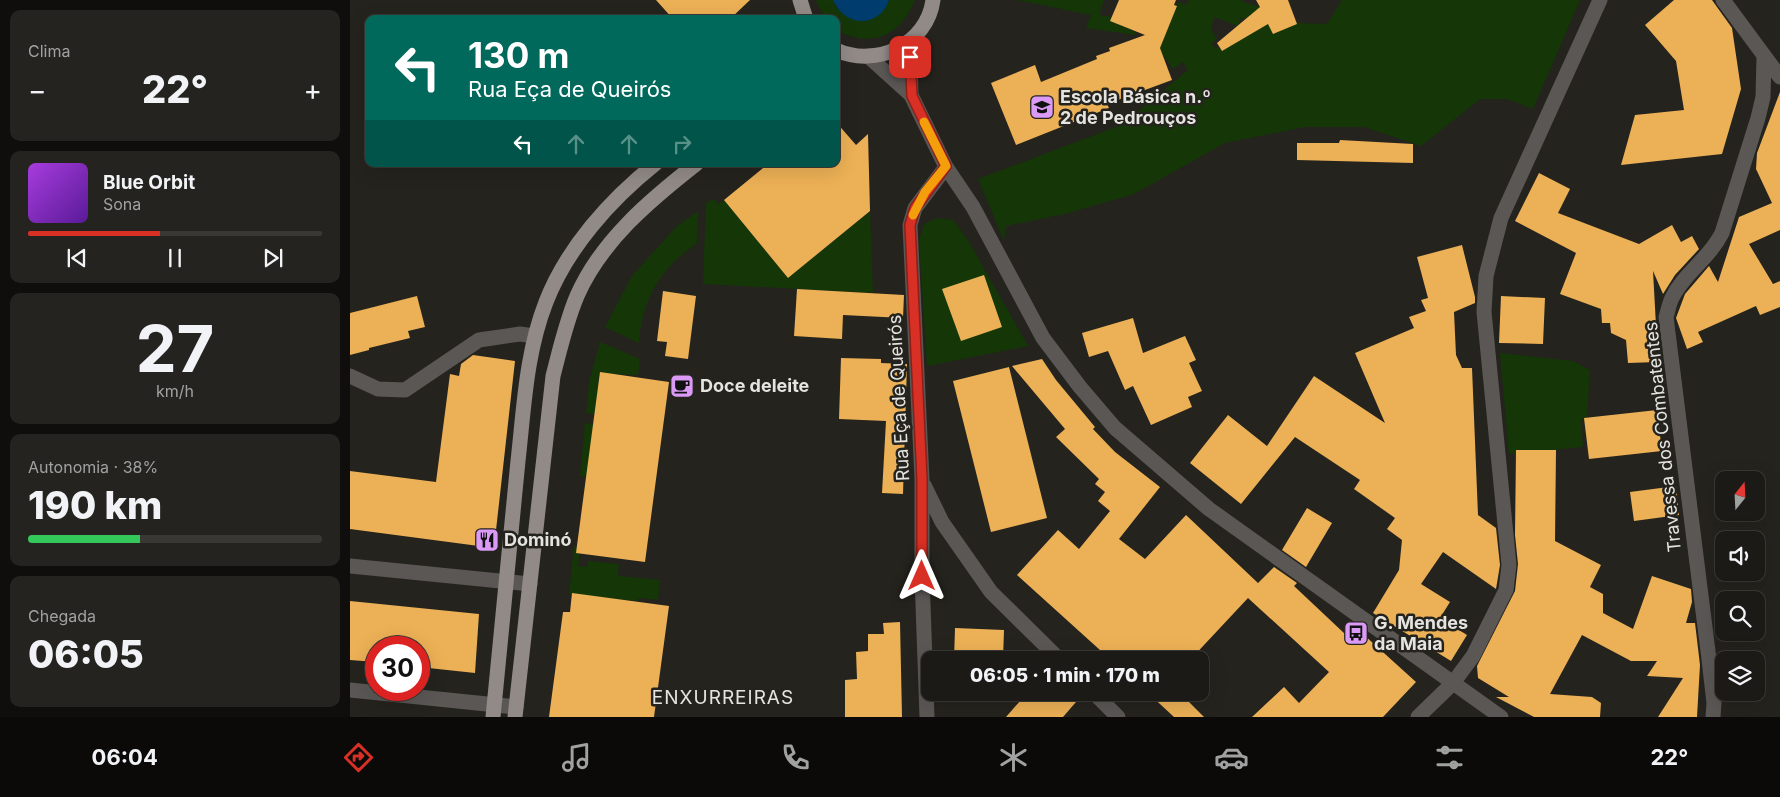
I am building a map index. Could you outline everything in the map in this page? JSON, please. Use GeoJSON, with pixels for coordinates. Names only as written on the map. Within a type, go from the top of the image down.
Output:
{"type":"FeatureCollection","features":[{"type":"Feature","properties":{"kind":"main road"},"geometry":{"type":"LineString","coordinates":[[800,0],[805,15]]}},
{"type":"Feature","properties":{"kind":"main road"},"geometry":{"type":"LineString","coordinates":[[840,51],[856,57],[887,54],[917,36],[926,22],[933,0]]}},
{"type":"Feature","properties":{"kind":"main road"},"geometry":{"type":"LineString","coordinates":[[494,711],[505,582],[525,392],[534,336],[546,300],[568,260],[596,221],[620,194],[651,167]]}},
{"type":"Feature","properties":{"kind":"main road"},"geometry":{"type":"LineString","coordinates":[[516,712],[553,376],[563,335],[578,295],[594,265],[616,236],[639,212],[692,167]]}},
{"type":"Feature","properties":{"kind":"street"},"geometry":{"type":"LineString","coordinates":[[1418,717],[1454,683],[1473,656],[1506,590],[1509,565],[1484,312],[1486,276],[1502,218],[1600,0]]}},
{"type":"Feature","properties":{"kind":"street"},"geometry":{"type":"LineString","coordinates":[[1723,0],[1780,77]]}},
{"type":"Feature","properties":{"kind":"street"},"geometry":{"type":"LineString","coordinates":[[912,96],[910,57],[917,36]]}},
{"type":"Feature","properties":{"kind":"street"},"geometry":{"type":"LineString","coordinates":[[869,57],[912,96],[946,166],[973,207],[1044,338],[1080,387],[1115,428],[1209,509],[1500,717]]}},
{"type":"Feature","properties":{"kind":"street","name":"Travessa dos Combatentes"},"geometry":{"type":"LineString","coordinates":[[1712,717],[1714,703],[1666,317],[1672,298],[1682,283],[1714,249],[1722,233],[1758,118],[1763,96],[1764,57]]}},
{"type":"Feature","properties":{"kind":"street","name":"Rua Eça de Queirós"},"geometry":{"type":"LineString","coordinates":[[927,717],[922,576],[922,479],[910,225],[915,208],[946,166]]}},
{"type":"Feature","properties":{"kind":"street"},"geometry":{"type":"LineString","coordinates":[[350,376],[378,389],[405,390],[478,340],[520,334],[534,336]]}},
{"type":"Feature","properties":{"kind":"street"},"geometry":{"type":"LineString","coordinates":[[922,479],[942,522],[991,592],[1051,651]]}},
{"type":"Feature","properties":{"kind":"street"},"geometry":{"type":"LineString","coordinates":[[350,566],[530,584]]}},
{"type":"Feature","properties":{"kind":"street"},"geometry":{"type":"LineString","coordinates":[[350,690],[494,711],[516,712]]}},
{"type":"Feature","properties":{"kind":"street"},"geometry":{"type":"LineString","coordinates":[[1102,701],[1118,717]]}},
{"type":"Feature","properties":{"kind":"green space"},"geometry":{"type":"Polygon","coordinates":[[[816,0],[833,0],[836,8],[889,0],[915,0],[901,23],[883,36],[873,38],[849,36],[840,32],[840,15],[823,15],[816,0]]]}},
{"type":"Feature","properties":{"kind":"green space"},"geometry":{"type":"Polygon","coordinates":[[[1017,0],[1104,0],[1099,15],[1112,17],[1110,21],[1136,32],[1135,35],[1086,28],[1091,15],[1017,0]]]}},
{"type":"Feature","properties":{"kind":"green space"},"geometry":{"type":"Polygon","coordinates":[[[1189,0],[1239,0],[1260,7],[1246,19],[1241,17],[1238,26],[1214,17],[1211,30],[1217,38],[1211,45],[1223,50],[1267,22],[1274,34],[1297,23],[1327,24],[1342,0],[1580,0],[1533,109],[1507,99],[1480,99],[1421,146],[1364,127],[1305,127],[1225,143],[1134,194],[1065,214],[1006,226],[1004,241],[978,179],[1121,125],[1188,70],[1183,62],[1173,69],[1150,37],[1162,42],[1178,2],[1187,5],[1189,0]]]}},
{"type":"Feature","properties":{"kind":"green space"},"geometry":{"type":"Polygon","coordinates":[[[714,199],[718,204],[724,200],[788,278],[870,211],[873,293],[703,284],[706,203],[714,199]]]}},
{"type":"Feature","properties":{"kind":"green space"},"geometry":{"type":"Polygon","coordinates":[[[698,211],[697,243],[673,263],[649,298],[644,312],[639,343],[605,327],[632,276],[676,227],[698,211]]]}},
{"type":"Feature","properties":{"kind":"green space"},"geometry":{"type":"Polygon","coordinates":[[[937,218],[953,220],[968,240],[1028,346],[927,366],[919,241],[924,224],[937,218]]]}},
{"type":"Feature","properties":{"kind":"green space"},"geometry":{"type":"Polygon","coordinates":[[[600,342],[640,359],[638,375],[599,374],[596,414],[586,413],[589,382],[600,342]]]}},
{"type":"Feature","properties":{"kind":"green space"},"geometry":{"type":"Polygon","coordinates":[[[1500,353],[1573,361],[1590,370],[1587,417],[1581,419],[1583,447],[1509,454],[1500,353]]]}},
{"type":"Feature","properties":{"kind":"green space"},"geometry":{"type":"Polygon","coordinates":[[[585,423],[594,424],[589,477],[580,476],[585,423]]]}},
{"type":"Feature","properties":{"kind":"green space"},"geometry":{"type":"Polygon","coordinates":[[[574,546],[580,547],[578,566],[587,567],[588,561],[619,564],[618,576],[660,580],[658,600],[639,598],[637,601],[569,594],[574,546]]]}},
{"type":"Feature","properties":{"kind":"water"},"geometry":{"type":"Polygon","coordinates":[[[833,0],[889,0],[878,16],[870,20],[861,21],[853,20],[845,15],[838,9],[833,0]]]}},
{"type":"Feature","properties":{"kind":"building"},"geometry":{"type":"Polygon","coordinates":[[[656,0],[750,0],[734,15],[669,15],[656,0]]]}},
{"type":"Feature","properties":{"kind":"building"},"geometry":{"type":"Polygon","coordinates":[[[1119,0],[1176,0],[1174,5],[1177,6],[1160,48],[1172,80],[1107,104],[1109,108],[1016,145],[991,83],[1035,65],[1041,82],[1097,59],[1096,56],[1110,51],[1109,48],[1145,35],[1110,21],[1119,0]]]}},
{"type":"Feature","properties":{"kind":"building"},"geometry":{"type":"Polygon","coordinates":[[[1256,0],[1288,0],[1297,24],[1273,34],[1268,24],[1222,51],[1217,43],[1260,7],[1256,0]]]}},
{"type":"Feature","properties":{"kind":"building"},"geometry":{"type":"Polygon","coordinates":[[[1674,0],[1712,0],[1732,28],[1741,89],[1722,154],[1621,165],[1635,115],[1684,110],[1676,61],[1645,25],[1674,0]]]}},
{"type":"Feature","properties":{"kind":"building"},"geometry":{"type":"Polygon","coordinates":[[[1780,92],[1780,230],[1749,244],[1773,284],[1780,281],[1780,307],[1760,315],[1756,306],[1698,332],[1703,342],[1687,349],[1676,318],[1685,294],[1709,266],[1718,282],[1739,217],[1772,203],[1756,169],[1757,153],[1780,92]]]}},
{"type":"Feature","properties":{"kind":"building"},"geometry":{"type":"Polygon","coordinates":[[[840,127],[856,145],[868,134],[870,211],[788,278],[724,200],[764,167],[840,167],[840,127]]]}},
{"type":"Feature","properties":{"kind":"building"},"geometry":{"type":"Polygon","coordinates":[[[1340,140],[1413,144],[1413,163],[1297,160],[1297,143],[1339,143],[1340,140]]]}},
{"type":"Feature","properties":{"kind":"building"},"geometry":{"type":"Polygon","coordinates":[[[1539,173],[1570,189],[1558,213],[1639,244],[1672,225],[1681,242],[1692,236],[1699,249],[1675,275],[1663,294],[1653,271],[1658,362],[1628,363],[1626,340],[1611,333],[1610,323],[1602,323],[1601,309],[1560,294],[1576,253],[1515,221],[1539,173]]]}},
{"type":"Feature","properties":{"kind":"building"},"geometry":{"type":"Polygon","coordinates":[[[1462,245],[1475,303],[1454,312],[1456,355],[1462,368],[1472,368],[1478,515],[1496,528],[1500,565],[1496,589],[1443,552],[1421,584],[1450,602],[1440,618],[1467,635],[1451,661],[1373,613],[1399,570],[1402,540],[1387,529],[1395,518],[1354,489],[1360,480],[1295,437],[1241,504],[1190,463],[1228,415],[1267,446],[1314,376],[1385,423],[1355,353],[1414,328],[1409,317],[1426,311],[1421,300],[1428,298],[1417,257],[1462,245]]]}},
{"type":"Feature","properties":{"kind":"building"},"geometry":{"type":"Polygon","coordinates":[[[984,275],[1002,327],[961,341],[942,289],[984,275]]]}},
{"type":"Feature","properties":{"kind":"building"},"geometry":{"type":"Polygon","coordinates":[[[797,289],[904,295],[903,318],[843,315],[842,339],[794,336],[797,289]]]}},
{"type":"Feature","properties":{"kind":"building"},"geometry":{"type":"Polygon","coordinates":[[[663,291],[696,296],[688,359],[665,356],[667,342],[657,341],[663,291]]]}},
{"type":"Feature","properties":{"kind":"building"},"geometry":{"type":"Polygon","coordinates":[[[417,296],[425,327],[408,331],[410,338],[369,348],[369,350],[350,355],[350,313],[417,296]]]}},
{"type":"Feature","properties":{"kind":"building"},"geometry":{"type":"Polygon","coordinates":[[[1501,296],[1545,298],[1543,344],[1499,343],[1501,296]]]}},
{"type":"Feature","properties":{"kind":"building"},"geometry":{"type":"Polygon","coordinates":[[[1133,318],[1143,353],[1185,336],[1196,360],[1189,363],[1202,391],[1188,397],[1192,407],[1151,425],[1133,386],[1125,390],[1108,351],[1089,357],[1082,333],[1133,318]]]}},
{"type":"Feature","properties":{"kind":"building"},"geometry":{"type":"Polygon","coordinates":[[[473,355],[515,361],[494,548],[350,529],[350,471],[436,482],[450,374],[459,376],[461,364],[473,355]]]}},
{"type":"Feature","properties":{"kind":"building"},"geometry":{"type":"Polygon","coordinates":[[[841,358],[881,359],[881,363],[907,364],[903,494],[882,493],[886,421],[839,419],[841,358]]]}},
{"type":"Feature","properties":{"kind":"building"},"geometry":{"type":"Polygon","coordinates":[[[1042,359],[1056,380],[1095,427],[1093,429],[1115,452],[1160,487],[1119,539],[1145,559],[1186,515],[1258,583],[1274,567],[1297,583],[1294,586],[1345,634],[1353,625],[1416,682],[1383,717],[1252,717],[1284,687],[1299,703],[1329,672],[1248,598],[1198,651],[1101,651],[1017,575],[1058,530],[1079,549],[1110,511],[1098,501],[1105,492],[1095,484],[1099,479],[1056,437],[1065,429],[1012,366],[1042,359]]]}},
{"type":"Feature","properties":{"kind":"building"},"geometry":{"type":"Polygon","coordinates":[[[1009,367],[1047,518],[991,532],[953,381],[1009,367]]]}},
{"type":"Feature","properties":{"kind":"building"},"geometry":{"type":"Polygon","coordinates":[[[600,372],[669,382],[645,562],[576,553],[600,372]]]}},
{"type":"Feature","properties":{"kind":"building"},"geometry":{"type":"Polygon","coordinates":[[[1657,410],[1662,451],[1589,459],[1584,418],[1657,410]]]}},
{"type":"Feature","properties":{"kind":"building"},"geometry":{"type":"Polygon","coordinates":[[[1516,450],[1556,450],[1555,541],[1601,565],[1590,587],[1603,594],[1603,613],[1633,629],[1652,576],[1691,589],[1692,602],[1686,623],[1695,623],[1700,665],[1697,717],[1658,717],[1683,678],[1647,676],[1657,661],[1631,661],[1582,635],[1550,694],[1592,697],[1601,703],[1600,717],[1534,717],[1496,697],[1509,697],[1478,678],[1477,666],[1515,591],[1518,564],[1515,535],[1516,450]]]}},
{"type":"Feature","properties":{"kind":"building"},"geometry":{"type":"Polygon","coordinates":[[[1676,486],[1679,515],[1634,521],[1630,492],[1676,486]]]}},
{"type":"Feature","properties":{"kind":"building"},"geometry":{"type":"Polygon","coordinates":[[[1307,508],[1332,523],[1306,567],[1282,550],[1307,508]]]}},
{"type":"Feature","properties":{"kind":"building"},"geometry":{"type":"Polygon","coordinates":[[[572,593],[669,606],[654,717],[549,717],[563,612],[570,612],[572,593]]]}},
{"type":"Feature","properties":{"kind":"building"},"geometry":{"type":"Polygon","coordinates":[[[350,601],[479,614],[475,673],[430,668],[430,636],[365,636],[365,661],[350,660],[350,601]]]}},
{"type":"Feature","properties":{"kind":"building"},"geometry":{"type":"Polygon","coordinates":[[[900,622],[902,717],[845,717],[845,680],[857,679],[856,652],[868,651],[868,634],[884,634],[883,623],[900,622]]]}},
{"type":"Feature","properties":{"kind":"building"},"geometry":{"type":"Polygon","coordinates":[[[955,628],[1004,630],[1003,651],[954,651],[955,628]]]}},
{"type":"Feature","properties":{"kind":"building"},"geometry":{"type":"Polygon","coordinates":[[[1020,701],[1076,702],[1063,717],[1006,717],[1020,701]]]}},
{"type":"Feature","properties":{"kind":"building"},"geometry":{"type":"Polygon","coordinates":[[[1157,701],[1188,701],[1204,717],[1174,717],[1157,701]]]}},
{"type":"Feature","properties":{"kind":"slow traffic"},"geometry":{"type":"LineString","coordinates":[[913,215],[925,192],[946,166],[924,122]]}},
{"type":"Feature","properties":{"kind":"place","name":"Escola Básica n.º 2 de Pedrouços"},"geometry":{"type":"Point","coordinates":[1042,107]}},
{"type":"Feature","properties":{"kind":"place","name":"Doce deleite"},"geometry":{"type":"Point","coordinates":[682,386]}},
{"type":"Feature","properties":{"kind":"place","name":"Dominó"},"geometry":{"type":"Point","coordinates":[487,540]}},
{"type":"Feature","properties":{"kind":"place","name":"G. Mendes da Maia"},"geometry":{"type":"Point","coordinates":[1356,633]}},
{"type":"Feature","properties":{"kind":"district","name":"ENXURREIRAS"},"geometry":{"type":"Point","coordinates":[723,697]}},
{"type":"Feature","properties":{"kind":"route"},"geometry":{"type":"LineString","coordinates":[[910,57],[912,96],[946,166],[915,208],[910,225],[922,479],[922,576]]}}]}
